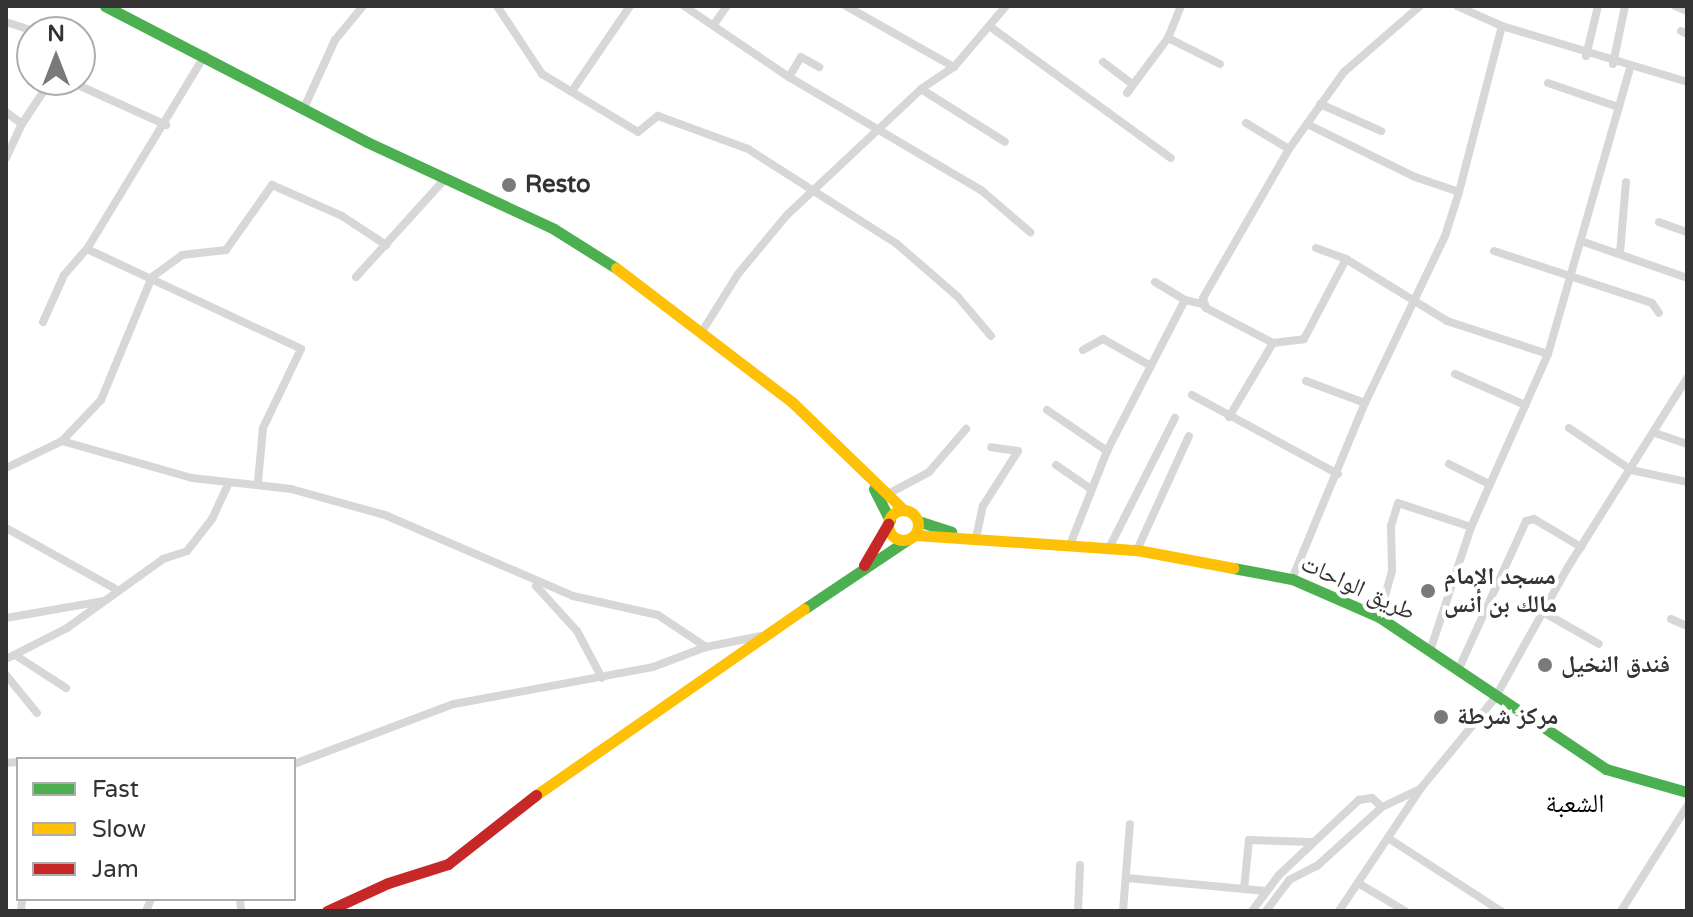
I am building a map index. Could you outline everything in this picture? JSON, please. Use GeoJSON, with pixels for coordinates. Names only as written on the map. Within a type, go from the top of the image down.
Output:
{"type":"FeatureCollection","features":[{"type":"Feature","properties":{"kind":"main road"},"geometry":{"type":"LineString","coordinates":[[105,6],[206,54],[304,108],[445,179],[554,229],[703,330],[792,402],[868,480],[918,521],[972,538]]}},
{"type":"Feature","properties":{"kind":"main road"},"geometry":{"type":"LineString","coordinates":[[868,480],[894,537],[972,538]]}},
{"type":"Feature","properties":{"kind":"main road"},"geometry":{"type":"LineString","coordinates":[[862,569],[889,522],[904,510]]}},
{"type":"Feature","properties":{"kind":"main road"},"geometry":{"type":"LineString","coordinates":[[327,911],[388,883],[448,864],[578,762],[911,537],[918,521]]}},
{"type":"Feature","properties":{"kind":"main road","name":"طريق الواحات"},"geometry":{"type":"LineString","coordinates":[[972,538],[1137,550],[1292,579],[1379,617],[1431,648],[1460,666],[1495,698],[1606,769],[1687,792]]}},
{"type":"Feature","properties":{"kind":"street"},"geometry":{"type":"LineString","coordinates":[[304,108],[335,40],[363,6]]}},
{"type":"Feature","properties":{"kind":"street"},"geometry":{"type":"LineString","coordinates":[[497,6],[542,74],[638,132],[654,116],[701,128],[815,188],[917,261],[958,297],[991,336]]}},
{"type":"Feature","properties":{"kind":"street"},"geometry":{"type":"LineString","coordinates":[[572,91],[630,6]]}},
{"type":"Feature","properties":{"kind":"street"},"geometry":{"type":"LineString","coordinates":[[684,6],[715,23],[789,77],[981,190],[1030,232]]}},
{"type":"Feature","properties":{"kind":"street"},"geometry":{"type":"LineString","coordinates":[[715,23],[727,6]]}},
{"type":"Feature","properties":{"kind":"street"},"geometry":{"type":"LineString","coordinates":[[846,6],[954,67]]}},
{"type":"Feature","properties":{"kind":"street"},"geometry":{"type":"LineString","coordinates":[[703,330],[765,239],[921,89],[954,67],[992,28],[1006,6]]}},
{"type":"Feature","properties":{"kind":"street"},"geometry":{"type":"LineString","coordinates":[[1103,62],[1130,89],[1168,38],[1181,6]]}},
{"type":"Feature","properties":{"kind":"street"},"geometry":{"type":"LineString","coordinates":[[1203,304],[1289,149],[1320,104],[1365,50],[1420,6]]}},
{"type":"Feature","properties":{"kind":"street"},"geometry":{"type":"LineString","coordinates":[[1586,56],[1598,6]]}},
{"type":"Feature","properties":{"kind":"street"},"geometry":{"type":"LineString","coordinates":[[1613,64],[1625,6]]}},
{"type":"Feature","properties":{"kind":"street"},"geometry":{"type":"LineString","coordinates":[[1675,6],[1687,11]]}},
{"type":"Feature","properties":{"kind":"street"},"geometry":{"type":"LineString","coordinates":[[1461,7],[1502,26],[1586,56],[1687,82]]}},
{"type":"Feature","properties":{"kind":"street"},"geometry":{"type":"LineString","coordinates":[[1292,579],[1365,403],[1415,304],[1459,192],[1502,26]]}},
{"type":"Feature","properties":{"kind":"street"},"geometry":{"type":"LineString","coordinates":[[992,28],[1171,158]]}},
{"type":"Feature","properties":{"kind":"street"},"geometry":{"type":"LineString","coordinates":[[1168,38],[1220,64]]}},
{"type":"Feature","properties":{"kind":"street"},"geometry":{"type":"LineString","coordinates":[[43,322],[64,275],[87,249],[166,125],[206,54]]}},
{"type":"Feature","properties":{"kind":"street"},"geometry":{"type":"LineString","coordinates":[[789,77],[801,57],[819,67]]}},
{"type":"Feature","properties":{"kind":"street"},"geometry":{"type":"LineString","coordinates":[[1431,648],[1471,527],[1548,354],[1569,272],[1581,241],[1630,68]]}},
{"type":"Feature","properties":{"kind":"street"},"geometry":{"type":"LineString","coordinates":[[1548,83],[1618,107]]}},
{"type":"Feature","properties":{"kind":"street"},"geometry":{"type":"LineString","coordinates":[[921,89],[1005,142]]}},
{"type":"Feature","properties":{"kind":"street"},"geometry":{"type":"LineString","coordinates":[[96,93],[166,125]]}},
{"type":"Feature","properties":{"kind":"street"},"geometry":{"type":"LineString","coordinates":[[6,158],[22,124],[40,96]]}},
{"type":"Feature","properties":{"kind":"street"},"geometry":{"type":"LineString","coordinates":[[1320,104],[1381,131]]}},
{"type":"Feature","properties":{"kind":"street"},"geometry":{"type":"LineString","coordinates":[[6,112],[22,124]]}},
{"type":"Feature","properties":{"kind":"street"},"geometry":{"type":"LineString","coordinates":[[1246,123],[1289,149]]}},
{"type":"Feature","properties":{"kind":"street"},"geometry":{"type":"LineString","coordinates":[[1307,124],[1415,177],[1459,192]]}},
{"type":"Feature","properties":{"kind":"street"},"geometry":{"type":"LineString","coordinates":[[356,277],[445,179]]}},
{"type":"Feature","properties":{"kind":"street"},"geometry":{"type":"LineString","coordinates":[[1620,253],[1626,182]]}},
{"type":"Feature","properties":{"kind":"street"},"geometry":{"type":"LineString","coordinates":[[6,468],[62,441],[101,400],[152,277],[182,255],[226,250],[274,184],[386,245]]}},
{"type":"Feature","properties":{"kind":"street"},"geometry":{"type":"LineString","coordinates":[[1659,222],[1687,232]]}},
{"type":"Feature","properties":{"kind":"street"},"geometry":{"type":"LineString","coordinates":[[1581,241],[1687,278]]}},
{"type":"Feature","properties":{"kind":"street"},"geometry":{"type":"LineString","coordinates":[[1316,248],[1346,259],[1447,321],[1548,354]]}},
{"type":"Feature","properties":{"kind":"street"},"geometry":{"type":"LineString","coordinates":[[87,249],[301,349],[263,428],[258,482]]}},
{"type":"Feature","properties":{"kind":"street"},"geometry":{"type":"LineString","coordinates":[[1494,251],[1569,272],[1652,303],[1659,313]]}},
{"type":"Feature","properties":{"kind":"street"},"geometry":{"type":"LineString","coordinates":[[1155,282],[1185,300],[1203,304],[1273,343],[1304,339],[1346,259]]}},
{"type":"Feature","properties":{"kind":"street"},"geometry":{"type":"LineString","coordinates":[[1070,545],[1107,451],[1185,300]]}},
{"type":"Feature","properties":{"kind":"street"},"geometry":{"type":"LineString","coordinates":[[1083,350],[1103,339],[1149,365]]}},
{"type":"Feature","properties":{"kind":"street"},"geometry":{"type":"LineString","coordinates":[[1229,417],[1273,343]]}},
{"type":"Feature","properties":{"kind":"street"},"geometry":{"type":"LineString","coordinates":[[1455,374],[1525,405]]}},
{"type":"Feature","properties":{"kind":"street"},"geometry":{"type":"LineString","coordinates":[[1339,911],[1421,788],[1495,698],[1581,547],[1687,378]]}},
{"type":"Feature","properties":{"kind":"street"},"geometry":{"type":"LineString","coordinates":[[1306,381],[1365,403]]}},
{"type":"Feature","properties":{"kind":"street"},"geometry":{"type":"LineString","coordinates":[[1192,395],[1338,474]]}},
{"type":"Feature","properties":{"kind":"street"},"geometry":{"type":"LineString","coordinates":[[1047,410],[1107,451]]}},
{"type":"Feature","properties":{"kind":"street"},"geometry":{"type":"LineString","coordinates":[[1109,548],[1175,418]]}},
{"type":"Feature","properties":{"kind":"street"},"geometry":{"type":"LineString","coordinates":[[1569,428],[1631,470],[1687,482]]}},
{"type":"Feature","properties":{"kind":"street"},"geometry":{"type":"LineString","coordinates":[[885,495],[929,472],[966,429]]}},
{"type":"Feature","properties":{"kind":"street"},"geometry":{"type":"LineString","coordinates":[[1655,433],[1687,444]]}},
{"type":"Feature","properties":{"kind":"street"},"geometry":{"type":"LineString","coordinates":[[1137,550],[1189,436]]}},
{"type":"Feature","properties":{"kind":"street"},"geometry":{"type":"LineString","coordinates":[[62,441],[192,478],[229,483],[258,482],[385,515],[532,582],[658,615],[706,647]]}},
{"type":"Feature","properties":{"kind":"street"},"geometry":{"type":"LineString","coordinates":[[972,538],[983,506],[1018,451],[991,447]]}},
{"type":"Feature","properties":{"kind":"street"},"geometry":{"type":"LineString","coordinates":[[1449,464],[1489,484]]}},
{"type":"Feature","properties":{"kind":"street"},"geometry":{"type":"LineString","coordinates":[[1056,465],[1091,489]]}},
{"type":"Feature","properties":{"kind":"street"},"geometry":{"type":"LineString","coordinates":[[10,657],[106,600],[163,559],[187,551],[212,519],[229,483]]}},
{"type":"Feature","properties":{"kind":"street"},"geometry":{"type":"LineString","coordinates":[[1379,617],[1392,571],[1391,526],[1398,503],[1471,527]]}},
{"type":"Feature","properties":{"kind":"street"},"geometry":{"type":"LineString","coordinates":[[1460,666],[1526,521],[1534,519],[1581,547]]}},
{"type":"Feature","properties":{"kind":"street"},"geometry":{"type":"LineString","coordinates":[[6,528],[119,591]]}},
{"type":"Feature","properties":{"kind":"street"},"geometry":{"type":"LineString","coordinates":[[532,582],[577,631],[602,678]]}},
{"type":"Feature","properties":{"kind":"street"},"geometry":{"type":"LineString","coordinates":[[6,618],[61,604],[106,600]]}},
{"type":"Feature","properties":{"kind":"street"},"geometry":{"type":"LineString","coordinates":[[1543,612],[1599,644]]}},
{"type":"Feature","properties":{"kind":"street"},"geometry":{"type":"LineString","coordinates":[[1671,619],[1687,626]]}},
{"type":"Feature","properties":{"kind":"street"},"geometry":{"type":"LineString","coordinates":[[296,763],[454,704],[602,678],[672,662],[706,647],[761,636]]}},
{"type":"Feature","properties":{"kind":"street"},"geometry":{"type":"LineString","coordinates":[[10,657],[66,688]]}},
{"type":"Feature","properties":{"kind":"street"},"geometry":{"type":"LineString","coordinates":[[6,675],[37,713]]}},
{"type":"Feature","properties":{"kind":"street"},"geometry":{"type":"LineString","coordinates":[[1266,911],[1289,880],[1317,866],[1382,807],[1421,788]]}},
{"type":"Feature","properties":{"kind":"street"},"geometry":{"type":"LineString","coordinates":[[1252,911],[1265,891],[1313,842],[1363,798],[1382,807]]}},
{"type":"Feature","properties":{"kind":"street"},"geometry":{"type":"LineString","coordinates":[[1621,911],[1687,806]]}},
{"type":"Feature","properties":{"kind":"street"},"geometry":{"type":"LineString","coordinates":[[1123,911],[1130,824]]}},
{"type":"Feature","properties":{"kind":"street"},"geometry":{"type":"LineString","coordinates":[[1388,838],[1501,911]]}},
{"type":"Feature","properties":{"kind":"street"},"geometry":{"type":"LineString","coordinates":[[1244,889],[1249,840],[1313,842]]}},
{"type":"Feature","properties":{"kind":"street"},"geometry":{"type":"LineString","coordinates":[[1078,911],[1080,865]]}},
{"type":"Feature","properties":{"kind":"street"},"geometry":{"type":"LineString","coordinates":[[1127,878],[1265,891]]}},
{"type":"Feature","properties":{"kind":"street"},"geometry":{"type":"LineString","coordinates":[[1358,883],[1393,908],[1405,911]]}},
{"type":"Feature","properties":{"kind":"traffic: fast"},"geometry":{"type":"LineString","coordinates":[[105,6],[367,142],[554,229],[616,268]]}},
{"type":"Feature","properties":{"kind":"traffic: fast"},"geometry":{"type":"LineString","coordinates":[[874,489],[890,520]]}},
{"type":"Feature","properties":{"kind":"traffic: fast"},"geometry":{"type":"LineString","coordinates":[[918,521],[951,532]]}},
{"type":"Feature","properties":{"kind":"traffic: fast"},"geometry":{"type":"LineString","coordinates":[[804,609],[907,540]]}},
{"type":"Feature","properties":{"kind":"traffic: fast"},"geometry":{"type":"LineString","coordinates":[[1233,568],[1292,579],[1379,617],[1606,769],[1687,792]]}},
{"type":"Feature","properties":{"kind":"traffic: slow"},"geometry":{"type":"LineString","coordinates":[[616,268],[792,402],[904,510]]}},
{"type":"Feature","properties":{"kind":"traffic: slow"},"geometry":{"type":"LineString","coordinates":[[903,510],[914,514],[918,525],[914,536],[903,540],[892,536],[888,525],[892,514],[903,510]]}},
{"type":"Feature","properties":{"kind":"traffic: slow"},"geometry":{"type":"LineString","coordinates":[[915,535],[1137,550],[1233,568]]}},
{"type":"Feature","properties":{"kind":"traffic: slow"},"geometry":{"type":"LineString","coordinates":[[536,795],[804,609]]}},
{"type":"Feature","properties":{"kind":"traffic: jam"},"geometry":{"type":"LineString","coordinates":[[864,565],[888,524]]}},
{"type":"Feature","properties":{"kind":"traffic: jam"},"geometry":{"type":"LineString","coordinates":[[327,911],[388,883],[448,864],[536,795]]}},
{"type":"Feature","properties":{"kind":"place","name":"Resto"},"geometry":{"type":"Point","coordinates":[509,185]}},
{"type":"Feature","properties":{"kind":"place","name":"مسجد الإمام مالك بن أنس"},"geometry":{"type":"Point","coordinates":[1428,591]}},
{"type":"Feature","properties":{"kind":"place","name":"فندق النخيل"},"geometry":{"type":"Point","coordinates":[1545,665]}},
{"type":"Feature","properties":{"kind":"place","name":"مركز شرطة"},"geometry":{"type":"Point","coordinates":[1441,717]}},
{"type":"Feature","properties":{"kind":"district","name":"الشعبة"},"geometry":{"type":"Point","coordinates":[1575,804]}}]}
